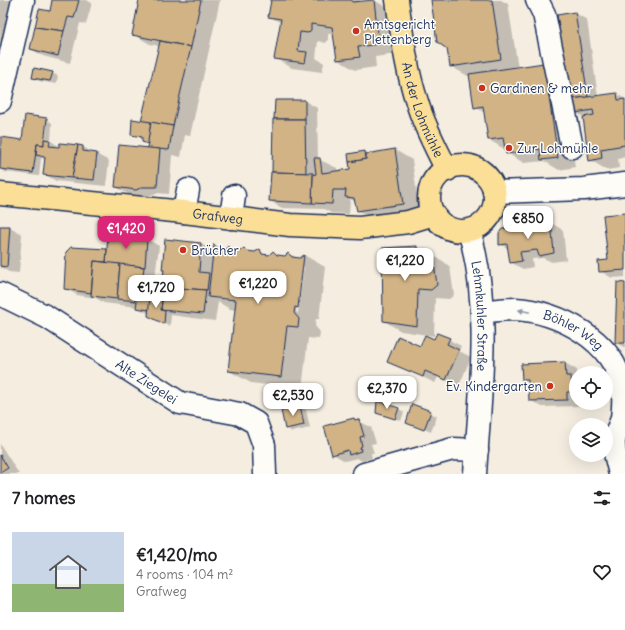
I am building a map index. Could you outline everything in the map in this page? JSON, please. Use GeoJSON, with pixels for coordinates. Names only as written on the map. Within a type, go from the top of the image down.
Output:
{"type":"FeatureCollection","features":[{"type":"Feature","properties":{"kind":"main road","name":"An der Lohmühle"},"geometry":{"type":"LineString","coordinates":[[398,0],[406,60],[417,103],[425,124],[447,170]]}},
{"type":"Feature","properties":{"kind":"main road"},"geometry":{"type":"LineString","coordinates":[[461,166],[476,169],[488,178],[494,192],[494,207],[489,216],[481,225],[469,230],[461,231],[449,228],[440,222],[430,205],[430,192],[437,178],[447,170],[461,166]]}},
{"type":"Feature","properties":{"kind":"main road","name":"Grafweg"},"geometry":{"type":"LineString","coordinates":[[0,194],[184,212],[290,225],[360,228],[408,222],[434,214]]}},
{"type":"Feature","properties":{"kind":"street"},"geometry":{"type":"LineString","coordinates":[[0,101],[23,0]]}},
{"type":"Feature","properties":{"kind":"street"},"geometry":{"type":"LineString","coordinates":[[537,0],[544,14],[572,147]]}},
{"type":"Feature","properties":{"kind":"street"},"geometry":{"type":"LineString","coordinates":[[494,192],[584,188],[625,184]]}},
{"type":"Feature","properties":{"kind":"street"},"geometry":{"type":"LineString","coordinates":[[184,212],[188,190]]}},
{"type":"Feature","properties":{"kind":"street"},"geometry":{"type":"LineString","coordinates":[[231,218],[234,196]]}},
{"type":"Feature","properties":{"kind":"street","name":"Lehmkuhler Straße"},"geometry":{"type":"LineString","coordinates":[[469,230],[477,257],[482,311],[482,378],[475,474]]}},
{"type":"Feature","properties":{"kind":"street","name":"Alte Ziegelei"},"geometry":{"type":"LineString","coordinates":[[0,294],[47,317],[180,404],[240,414],[256,423],[264,445],[265,474]]}},
{"type":"Feature","properties":{"kind":"street","name":"Böhler Weg"},"geometry":{"type":"LineString","coordinates":[[482,311],[516,309],[548,316],[580,330],[598,342],[612,360],[622,388],[622,419],[616,432],[614,443],[620,474]]}},
{"type":"Feature","properties":{"kind":"street"},"geometry":{"type":"LineString","coordinates":[[364,474],[453,449],[477,450]]}},
{"type":"Feature","properties":{"kind":"building"},"geometry":{"type":"Polygon","coordinates":[[[52,0],[79,0],[74,18],[68,17],[64,31],[35,27],[39,9],[50,11],[52,0]]]}},
{"type":"Feature","properties":{"kind":"building"},"geometry":{"type":"Polygon","coordinates":[[[139,0],[201,0],[191,47],[132,35],[139,0]]]}},
{"type":"Feature","properties":{"kind":"building","name":"Amtsgericht Plettenberg"},"geometry":{"type":"Polygon","coordinates":[[[271,0],[352,0],[352,2],[374,0],[379,44],[358,47],[360,57],[337,60],[332,27],[311,24],[311,30],[308,33],[300,32],[298,51],[307,52],[305,63],[274,59],[281,19],[268,17],[271,0]]]}},
{"type":"Feature","properties":{"kind":"building"},"geometry":{"type":"Polygon","coordinates":[[[431,0],[492,0],[501,59],[450,67],[447,49],[437,42],[431,0]]]}},
{"type":"Feature","properties":{"kind":"building"},"geometry":{"type":"Polygon","coordinates":[[[575,12],[588,97],[570,99],[557,15],[575,12]]]}},
{"type":"Feature","properties":{"kind":"building"},"geometry":{"type":"Polygon","coordinates":[[[35,27],[64,31],[58,56],[30,49],[35,27]]]}},
{"type":"Feature","properties":{"kind":"building"},"geometry":{"type":"Polygon","coordinates":[[[160,41],[191,47],[173,126],[141,121],[160,41]]]}},
{"type":"Feature","properties":{"kind":"building"},"geometry":{"type":"Polygon","coordinates":[[[544,63],[558,158],[541,160],[540,149],[506,154],[503,138],[488,140],[483,106],[474,108],[469,74],[544,63]]]}},
{"type":"Feature","properties":{"kind":"building"},"geometry":{"type":"Polygon","coordinates":[[[34,68],[53,72],[50,81],[32,78],[34,68]]]}},
{"type":"Feature","properties":{"kind":"building"},"geometry":{"type":"Polygon","coordinates":[[[617,93],[618,100],[625,99],[625,145],[601,149],[602,158],[589,161],[583,117],[594,115],[593,110],[575,113],[572,99],[617,93]]]}},
{"type":"Feature","properties":{"kind":"building"},"geometry":{"type":"Polygon","coordinates":[[[275,100],[305,100],[305,119],[274,119],[275,100]]]}},
{"type":"Feature","properties":{"kind":"building"},"geometry":{"type":"Polygon","coordinates":[[[25,115],[47,118],[44,145],[37,144],[33,173],[0,169],[1,137],[22,140],[25,115]]]}},
{"type":"Feature","properties":{"kind":"building"},"geometry":{"type":"Polygon","coordinates":[[[132,119],[151,122],[148,144],[142,142],[142,137],[131,135],[132,119]]]}},
{"type":"Feature","properties":{"kind":"building"},"geometry":{"type":"Polygon","coordinates":[[[273,119],[305,119],[306,173],[272,172],[273,119]]]}},
{"type":"Feature","properties":{"kind":"building"},"geometry":{"type":"Polygon","coordinates":[[[151,122],[173,126],[169,150],[147,148],[151,122]]]}},
{"type":"Feature","properties":{"kind":"building"},"geometry":{"type":"Polygon","coordinates":[[[44,139],[50,140],[49,146],[59,147],[60,143],[78,145],[72,178],[43,175],[45,157],[36,155],[37,144],[44,145],[44,139]]]}},
{"type":"Feature","properties":{"kind":"building"},"geometry":{"type":"Polygon","coordinates":[[[78,145],[83,146],[83,151],[97,153],[94,180],[72,178],[78,145]]]}},
{"type":"Feature","properties":{"kind":"building"},"geometry":{"type":"Polygon","coordinates":[[[119,145],[160,149],[157,187],[143,187],[136,190],[115,187],[119,145]]]}},
{"type":"Feature","properties":{"kind":"building"},"geometry":{"type":"Polygon","coordinates":[[[395,149],[403,204],[357,211],[354,198],[345,197],[346,190],[333,190],[332,204],[312,203],[313,175],[316,174],[314,158],[320,158],[322,173],[350,169],[349,162],[366,159],[366,154],[395,149]]]}},
{"type":"Feature","properties":{"kind":"building"},"geometry":{"type":"Polygon","coordinates":[[[365,151],[366,159],[349,162],[348,154],[365,151]]]}},
{"type":"Feature","properties":{"kind":"building"},"geometry":{"type":"Polygon","coordinates":[[[271,172],[313,173],[312,203],[269,201],[271,172]]]}},
{"type":"Feature","properties":{"kind":"building"},"geometry":{"type":"Polygon","coordinates":[[[625,213],[625,270],[599,272],[598,261],[608,260],[603,215],[625,213]]]}},
{"type":"Feature","properties":{"kind":"building"},"geometry":{"type":"Polygon","coordinates":[[[551,222],[554,253],[539,256],[537,250],[520,252],[522,261],[510,263],[507,244],[499,245],[499,233],[502,229],[551,222]]]}},
{"type":"Feature","properties":{"kind":"building"},"geometry":{"type":"Polygon","coordinates":[[[0,226],[10,226],[7,267],[0,266],[0,226]]]}},
{"type":"Feature","properties":{"kind":"building"},"geometry":{"type":"Polygon","coordinates":[[[108,234],[147,238],[145,267],[106,263],[108,234]]]}},
{"type":"Feature","properties":{"kind":"building"},"geometry":{"type":"Polygon","coordinates":[[[165,239],[201,243],[199,272],[209,273],[207,290],[179,288],[180,278],[163,276],[164,270],[162,270],[165,239]]]}},
{"type":"Feature","properties":{"kind":"building"},"geometry":{"type":"Polygon","coordinates":[[[214,244],[217,248],[226,249],[228,246],[232,250],[240,251],[244,248],[247,251],[255,252],[260,249],[262,254],[269,255],[273,251],[277,255],[285,256],[288,253],[292,257],[300,258],[304,255],[298,308],[295,307],[294,313],[299,319],[298,327],[287,326],[281,377],[228,371],[236,300],[208,297],[214,244]]]}},
{"type":"Feature","properties":{"kind":"building"},"geometry":{"type":"Polygon","coordinates":[[[417,246],[417,250],[425,250],[433,256],[437,285],[431,290],[418,289],[417,326],[383,321],[382,248],[417,246]]]}},
{"type":"Feature","properties":{"kind":"building"},"geometry":{"type":"Polygon","coordinates":[[[71,247],[107,249],[106,262],[94,261],[91,293],[64,289],[66,252],[71,247]]]}},
{"type":"Feature","properties":{"kind":"building"},"geometry":{"type":"Polygon","coordinates":[[[94,261],[120,264],[117,299],[91,296],[94,261]]]}},
{"type":"Feature","properties":{"kind":"building"},"geometry":{"type":"Polygon","coordinates":[[[120,264],[144,267],[143,275],[153,276],[149,310],[136,308],[137,301],[117,299],[120,264]]]}},
{"type":"Feature","properties":{"kind":"building"},"geometry":{"type":"Polygon","coordinates":[[[153,275],[165,277],[163,297],[150,296],[153,275]]]}},
{"type":"Feature","properties":{"kind":"building"},"geometry":{"type":"Polygon","coordinates":[[[165,277],[180,278],[179,288],[206,290],[203,314],[161,310],[165,277]]]}},
{"type":"Feature","properties":{"kind":"building"},"geometry":{"type":"Polygon","coordinates":[[[617,282],[625,283],[625,343],[615,343],[617,282]]]}},
{"type":"Feature","properties":{"kind":"building"},"geometry":{"type":"Polygon","coordinates":[[[150,296],[162,297],[161,310],[165,311],[164,324],[148,316],[150,296]]]}},
{"type":"Feature","properties":{"kind":"building"},"geometry":{"type":"Polygon","coordinates":[[[437,333],[450,338],[447,344],[459,350],[446,380],[425,371],[423,377],[387,362],[398,336],[420,346],[425,335],[434,339],[437,333]]]}},
{"type":"Feature","properties":{"kind":"building","name":"Ev. Kindergarten"},"geometry":{"type":"Polygon","coordinates":[[[565,362],[566,376],[569,376],[569,392],[567,392],[567,400],[529,401],[528,380],[522,380],[521,364],[565,362]]]}},
{"type":"Feature","properties":{"kind":"building"},"geometry":{"type":"Polygon","coordinates":[[[377,401],[399,408],[395,419],[376,413],[377,401]]]}},
{"type":"Feature","properties":{"kind":"building"},"geometry":{"type":"Polygon","coordinates":[[[412,404],[431,411],[424,430],[406,423],[412,404]]]}},
{"type":"Feature","properties":{"kind":"building"},"geometry":{"type":"Polygon","coordinates":[[[300,405],[304,425],[285,429],[281,410],[300,405]]]}},
{"type":"Feature","properties":{"kind":"building"},"geometry":{"type":"Polygon","coordinates":[[[354,418],[355,420],[359,419],[364,436],[360,437],[362,446],[360,447],[361,451],[349,455],[348,450],[332,455],[324,426],[354,418]]]}},
{"type":"Feature","properties":{"kind":"building"},"geometry":{"type":"Polygon","coordinates":[[[0,455],[8,468],[0,473],[0,455]]]}},
{"type":"Feature","properties":{"kind":"place","name":"Amtsgericht Plettenberg"},"geometry":{"type":"Point","coordinates":[356,31]}},
{"type":"Feature","properties":{"kind":"place","name":"Gardinen & mehr"},"geometry":{"type":"Point","coordinates":[482,88]}},
{"type":"Feature","properties":{"kind":"place","name":"Zur Lohmühle"},"geometry":{"type":"Point","coordinates":[509,148]}},
{"type":"Feature","properties":{"kind":"place","name":"Brücher"},"geometry":{"type":"Point","coordinates":[183,250]}},
{"type":"Feature","properties":{"kind":"place","name":"Ev. Kindergarten"},"geometry":{"type":"Point","coordinates":[550,386]}}]}
